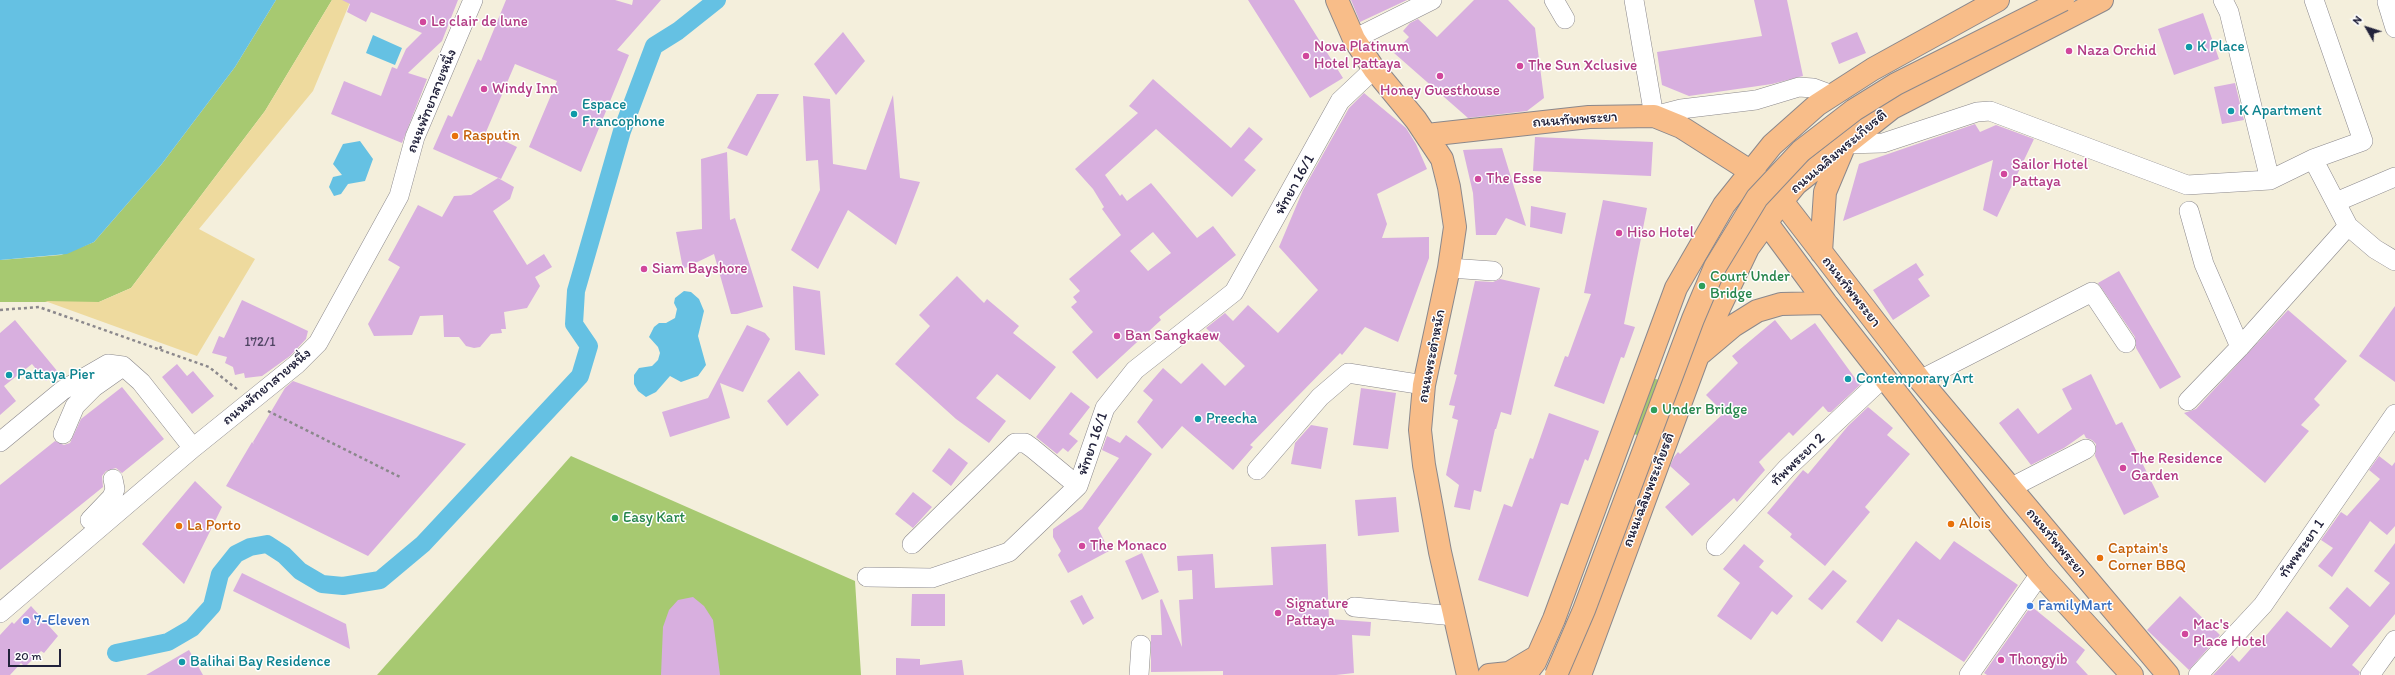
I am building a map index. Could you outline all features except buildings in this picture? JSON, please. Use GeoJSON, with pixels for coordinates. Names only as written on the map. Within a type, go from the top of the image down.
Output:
{"type":"FeatureCollection","features":[{"type":"Feature","properties":{"kind":"main road","name":"ถนนพระตำหนัก"},"geometry":{"type":"LineString","coordinates":[[1337,0],[1354,40],[1374,69],[1427,136],[1442,159],[1450,187],[1455,227],[1449,268],[1424,385],[1420,430],[1424,465],[1440,552],[1456,616],[1466,665]]}},
{"type":"Feature","properties":{"kind":"main road"},"geometry":{"type":"LineString","coordinates":[[1525,675],[1538,656],[1554,619],[1676,288],[1724,205],[1744,180],[1794,124],[1832,95],[1873,69],[1998,0]]}},
{"type":"Feature","properties":{"kind":"main road"},"geometry":{"type":"LineString","coordinates":[[1556,675],[1584,610],[1693,319],[1715,268],[1757,198],[1801,151],[1854,110],[1896,84],[2063,0]]}},
{"type":"Feature","properties":{"kind":"main road","name":"ถนนเฉลิมพระเกียรติ"},"geometry":{"type":"LineString","coordinates":[[1580,675],[1702,348],[1748,248],[1782,200],[1796,184],[1892,108],[2102,0]]}},
{"type":"Feature","properties":{"kind":"main road"},"geometry":{"type":"LineString","coordinates":[[1873,69],[1872,85],[1875,96],[1882,104],[1892,108]]}},
{"type":"Feature","properties":{"kind":"main road","name":"ถนนทัพพระยา"},"geometry":{"type":"LineString","coordinates":[[1427,136],[1589,117],[1654,116],[1681,128],[1744,180],[1782,200],[1920,380],[2168,675]]}},
{"type":"Feature","properties":{"kind":"main road"},"geometry":{"type":"LineString","coordinates":[[1821,252],[1825,192],[1845,144]]}},
{"type":"Feature","properties":{"kind":"main road","name":"ถนนทัพพระยา"},"geometry":{"type":"LineString","coordinates":[[1744,180],[1766,221],[1867,356],[2040,574],[2132,675]]}},
{"type":"Feature","properties":{"kind":"main road"},"geometry":{"type":"LineString","coordinates":[[1661,327],[1674,322],[1686,322],[1696,329],[1702,348],[1757,311],[1781,304],[1826,303]]}},
{"type":"Feature","properties":{"kind":"main road"},"geometry":{"type":"LineString","coordinates":[[1554,619],[1555,630],[1560,640],[1568,644],[1582,644],[1594,638]]}},
{"type":"Feature","properties":{"kind":"main road"},"geometry":{"type":"LineString","coordinates":[[1466,665],[1489,675],[1509,673],[1524,666],[1538,656]]}},
{"type":"Feature","properties":{"kind":"street","name":"ถนนพัทยาสายหนึ่ง"},"geometry":{"type":"LineString","coordinates":[[0,613],[250,400],[297,364],[318,344],[399,196],[415,137],[473,0]]}},
{"type":"Feature","properties":{"kind":"street"},"geometry":{"type":"LineString","coordinates":[[1354,40],[1432,0]]}},
{"type":"Feature","properties":{"kind":"street"},"geometry":{"type":"LineString","coordinates":[[1554,0],[1565,19]]}},
{"type":"Feature","properties":{"kind":"street"},"geometry":{"type":"LineString","coordinates":[[1634,0],[1654,116],[1681,109],[1756,100],[1799,87],[1813,88],[1832,95]]}},
{"type":"Feature","properties":{"kind":"street"},"geometry":{"type":"LineString","coordinates":[[2223,0],[2229,12],[2270,180]]}},
{"type":"Feature","properties":{"kind":"street"},"geometry":{"type":"LineString","coordinates":[[1845,144],[1883,143],[1977,112],[1990,111],[2187,185],[2270,180],[2313,159],[2363,142],[2314,0]]}},
{"type":"Feature","properties":{"kind":"street"},"geometry":{"type":"LineString","coordinates":[[2387,2],[2395,28]]}},
{"type":"Feature","properties":{"kind":"street","name":"พัทยา 16/1"},"geometry":{"type":"LineString","coordinates":[[867,577],[932,578],[1009,552],[1078,486],[1105,408],[1135,370],[1234,292],[1340,101],[1374,69]]}},
{"type":"Feature","properties":{"kind":"street"},"geometry":{"type":"LineString","coordinates":[[2313,159],[2348,226],[2375,249],[2395,261]]}},
{"type":"Feature","properties":{"kind":"street"},"geometry":{"type":"LineString","coordinates":[[2336,202],[2395,177]]}},
{"type":"Feature","properties":{"kind":"street"},"geometry":{"type":"LineString","coordinates":[[2189,211],[2204,264],[2240,347]]}},
{"type":"Feature","properties":{"kind":"street"},"geometry":{"type":"LineString","coordinates":[[2188,401],[2240,347],[2348,226]]}},
{"type":"Feature","properties":{"kind":"street"},"geometry":{"type":"LineString","coordinates":[[1449,268],[1493,271]]}},
{"type":"Feature","properties":{"kind":"street"},"geometry":{"type":"LineString","coordinates":[[1920,380],[2092,292],[2126,343]]}},
{"type":"Feature","properties":{"kind":"street"},"geometry":{"type":"LineString","coordinates":[[1867,356],[1887,338]]}},
{"type":"Feature","properties":{"kind":"street"},"geometry":{"type":"LineString","coordinates":[[0,442],[63,390],[88,373],[108,364],[124,366],[141,382],[193,448]]}},
{"type":"Feature","properties":{"kind":"street"},"geometry":{"type":"LineString","coordinates":[[63,434],[75,406],[94,387],[124,366]]}},
{"type":"Feature","properties":{"kind":"street"},"geometry":{"type":"LineString","coordinates":[[1257,470],[1320,397],[1348,373],[1424,385]]}},
{"type":"Feature","properties":{"kind":"street","name":"ทัพพระยา 2"},"geometry":{"type":"LineString","coordinates":[[1716,546],[1787,468],[1884,377]]}},
{"type":"Feature","properties":{"kind":"street","name":"ทัพพระยา 1"},"geometry":{"type":"LineString","coordinates":[[2198,675],[2263,605],[2395,414]]}},
{"type":"Feature","properties":{"kind":"street"},"geometry":{"type":"LineString","coordinates":[[912,544],[1015,443],[1025,443],[1078,486]]}},
{"type":"Feature","properties":{"kind":"street"},"geometry":{"type":"LineString","coordinates":[[2010,488],[2086,449]]}},
{"type":"Feature","properties":{"kind":"street"},"geometry":{"type":"LineString","coordinates":[[0,601],[106,506],[115,489],[113,479]]}},
{"type":"Feature","properties":{"kind":"street"},"geometry":{"type":"LineString","coordinates":[[1969,675],[2040,574]]}},
{"type":"Feature","properties":{"kind":"street"},"geometry":{"type":"LineString","coordinates":[[1354,607],[1456,616]]}},
{"type":"Feature","properties":{"kind":"street"},"geometry":{"type":"LineString","coordinates":[[2370,675],[2395,640]]}},
{"type":"Feature","properties":{"kind":"street"},"geometry":{"type":"LineString","coordinates":[[1140,675],[1141,645]]}},
{"type":"Feature","properties":{"kind":"path"},"geometry":{"type":"LineString","coordinates":[[0,310],[39,307],[210,367],[250,400],[402,478]]}},
{"type":"Feature","properties":{"kind":"path"},"geometry":{"type":"LineString","coordinates":[[160,349],[162,344]]}},
{"type":"Feature","properties":{"kind":"green space"},"geometry":{"type":"Polygon","coordinates":[[[276,0],[332,0],[265,111],[131,288],[99,302],[0,302],[0,260],[61,255],[94,242],[161,165],[235,67],[276,0]]]}},
{"type":"Feature","properties":{"kind":"green space","name":"Under Bridge"},"geometry":{"type":"Polygon","coordinates":[[[1650,377],[1676,386],[1658,442],[1631,433],[1650,377]]]}},
{"type":"Feature","properties":{"kind":"green space","name":"Easy Kart"},"geometry":{"type":"Polygon","coordinates":[[[571,456],[855,581],[861,675],[377,675],[571,456]]]}},
{"type":"Feature","properties":{"kind":"sand"},"geometry":{"type":"Polygon","coordinates":[[[332,0],[351,0],[313,91],[199,229],[255,259],[197,356],[45,301],[99,302],[131,288],[265,111],[332,0]]]}},
{"type":"Feature","properties":{"kind":"water"},"geometry":{"type":"Polygon","coordinates":[[[0,0],[276,0],[235,67],[161,165],[94,242],[67,254],[0,260],[0,0]]]}},
{"type":"Feature","properties":{"kind":"water"},"geometry":{"type":"Polygon","coordinates":[[[373,35],[402,48],[395,65],[366,53],[373,35]]]}},
{"type":"Feature","properties":{"kind":"water"},"geometry":{"type":"Polygon","coordinates":[[[360,141],[373,159],[365,181],[348,184],[341,194],[334,196],[329,187],[333,177],[342,175],[333,164],[343,144],[360,141]]]}},
{"type":"Feature","properties":{"kind":"water"},"geometry":{"type":"Polygon","coordinates":[[[684,291],[691,292],[699,299],[704,311],[698,336],[706,365],[698,376],[681,382],[670,376],[656,392],[646,397],[638,391],[634,384],[634,375],[639,368],[652,366],[658,360],[660,353],[658,347],[649,337],[654,327],[659,323],[666,323],[675,318],[677,309],[674,303],[675,298],[684,291]]]}},
{"type":"Feature","properties":{"kind":"waterway"},"geometry":{"type":"LineString","coordinates":[[116,653],[168,642],[192,628],[212,606],[220,574],[236,554],[250,547],[267,544],[284,555],[300,571],[322,584],[343,586],[380,580],[423,544],[580,376],[589,346],[574,324],[576,291],[622,131],[654,46],[678,31],[717,0]]}},
{"type":"Feature","properties":{"kind":"place","name":"Le clair de lune"},"geometry":{"type":"Point","coordinates":[423,22]}},
{"type":"Feature","properties":{"kind":"place","name":"K Place"},"geometry":{"type":"Point","coordinates":[2189,47]}},
{"type":"Feature","properties":{"kind":"place","name":"Naza Orchid"},"geometry":{"type":"Point","coordinates":[2069,51]}},
{"type":"Feature","properties":{"kind":"place","name":"Nova Platinum Hotel Pattaya"},"geometry":{"type":"Point","coordinates":[1306,56]}},
{"type":"Feature","properties":{"kind":"place","name":"The Sun Xclusive"},"geometry":{"type":"Point","coordinates":[1520,66]}},
{"type":"Feature","properties":{"kind":"place","name":"Honey Guesthouse"},"geometry":{"type":"Point","coordinates":[1440,76]}},
{"type":"Feature","properties":{"kind":"place","name":"Windy Inn"},"geometry":{"type":"Point","coordinates":[484,89]}},
{"type":"Feature","properties":{"kind":"place","name":"K Apartment"},"geometry":{"type":"Point","coordinates":[2231,111]}},
{"type":"Feature","properties":{"kind":"place","name":"Espace Francophone"},"geometry":{"type":"Point","coordinates":[574,114]}},
{"type":"Feature","properties":{"kind":"place","name":"Rasputin"},"geometry":{"type":"Point","coordinates":[455,136]}},
{"type":"Feature","properties":{"kind":"place","name":"Sailor Hotel Pattaya"},"geometry":{"type":"Point","coordinates":[2004,174]}},
{"type":"Feature","properties":{"kind":"place","name":"The Esse"},"geometry":{"type":"Point","coordinates":[1478,179]}},
{"type":"Feature","properties":{"kind":"place","name":"Hiso Hotel"},"geometry":{"type":"Point","coordinates":[1619,233]}},
{"type":"Feature","properties":{"kind":"place","name":"Siam Bayshore"},"geometry":{"type":"Point","coordinates":[644,269]}},
{"type":"Feature","properties":{"kind":"place","name":"Court Under Bridge"},"geometry":{"type":"Point","coordinates":[1702,286]}},
{"type":"Feature","properties":{"kind":"place","name":"Ban Sangkaew"},"geometry":{"type":"Point","coordinates":[1117,336]}},
{"type":"Feature","properties":{"kind":"place","name":"Pattaya Pier"},"geometry":{"type":"Point","coordinates":[9,375]}},
{"type":"Feature","properties":{"kind":"place","name":"Contemporary Art"},"geometry":{"type":"Point","coordinates":[1848,379]}},
{"type":"Feature","properties":{"kind":"place","name":"Under Bridge"},"geometry":{"type":"Point","coordinates":[1654,410]}},
{"type":"Feature","properties":{"kind":"place","name":"Preecha"},"geometry":{"type":"Point","coordinates":[1198,419]}},
{"type":"Feature","properties":{"kind":"place","name":"The Residence Garden"},"geometry":{"type":"Point","coordinates":[2123,468]}},
{"type":"Feature","properties":{"kind":"place","name":"Easy Kart"},"geometry":{"type":"Point","coordinates":[615,518]}},
{"type":"Feature","properties":{"kind":"place","name":"Alois"},"geometry":{"type":"Point","coordinates":[1951,524]}},
{"type":"Feature","properties":{"kind":"place","name":"La Porto"},"geometry":{"type":"Point","coordinates":[179,526]}},
{"type":"Feature","properties":{"kind":"place","name":"The Monaco"},"geometry":{"type":"Point","coordinates":[1082,546]}},
{"type":"Feature","properties":{"kind":"place","name":"Captain's Corner BBQ"},"geometry":{"type":"Point","coordinates":[2100,558]}},
{"type":"Feature","properties":{"kind":"place","name":"FamilyMart"},"geometry":{"type":"Point","coordinates":[2030,606]}},
{"type":"Feature","properties":{"kind":"place","name":"Signature Pattaya"},"geometry":{"type":"Point","coordinates":[1278,613]}},
{"type":"Feature","properties":{"kind":"place","name":"7-Eleven"},"geometry":{"type":"Point","coordinates":[26,621]}},
{"type":"Feature","properties":{"kind":"place","name":"Mac's Place Hotel"},"geometry":{"type":"Point","coordinates":[2185,634]}},
{"type":"Feature","properties":{"kind":"place","name":"Thongyib"},"geometry":{"type":"Point","coordinates":[2001,660]}},
{"type":"Feature","properties":{"kind":"place","name":"Balihai Bay Residence"},"geometry":{"type":"Point","coordinates":[182,662]}}]}
